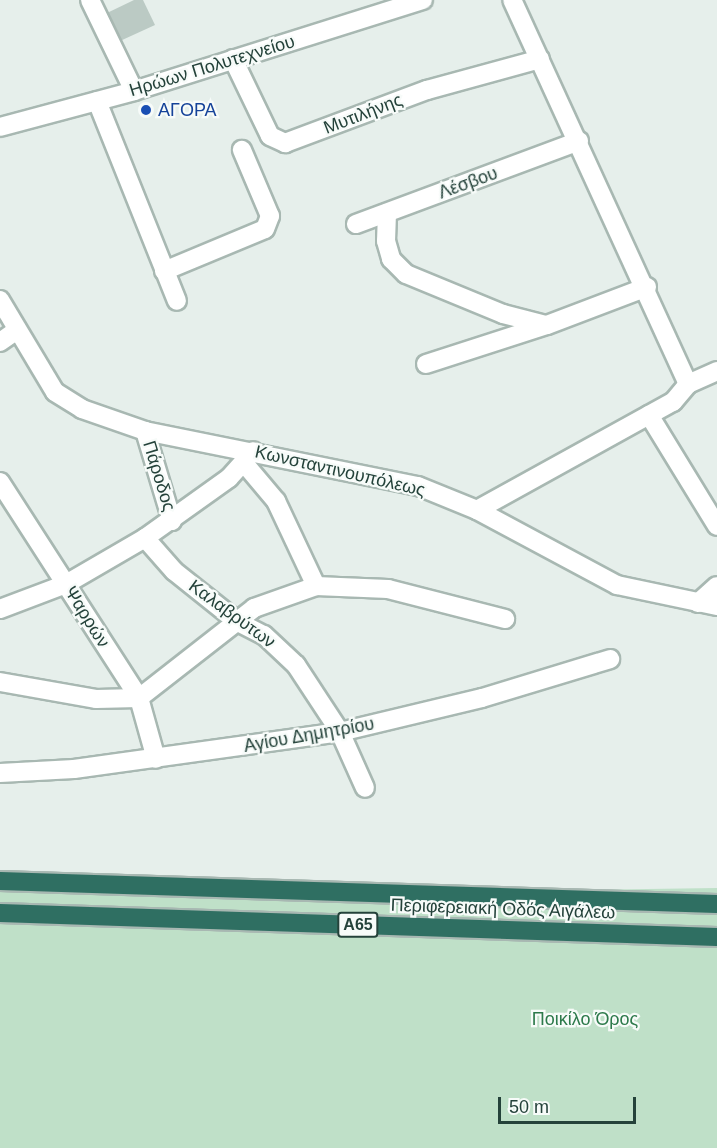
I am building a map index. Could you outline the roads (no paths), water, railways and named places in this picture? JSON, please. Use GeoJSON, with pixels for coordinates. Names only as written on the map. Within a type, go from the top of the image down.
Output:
{"type":"FeatureCollection","features":[{"type":"Feature","properties":{"kind":"highway","name":"Περιφερειακή Οδός Αιγάλεω"},"geometry":{"type":"LineString","coordinates":[[0,881],[717,904]]}},
{"type":"Feature","properties":{"kind":"highway","name":"Περιφερειακή Οδός Αιγάλεω"},"geometry":{"type":"LineString","coordinates":[[0,913],[717,937]]}},
{"type":"Feature","properties":{"kind":"street"},"geometry":{"type":"LineString","coordinates":[[90,0],[134,91]]}},
{"type":"Feature","properties":{"kind":"street","name":"Ηρώων Πολυτεχνείου"},"geometry":{"type":"LineString","coordinates":[[0,127],[134,91],[423,0]]}},
{"type":"Feature","properties":{"kind":"street"},"geometry":{"type":"LineString","coordinates":[[512,0],[647,287],[688,384]]}},
{"type":"Feature","properties":{"kind":"street","name":"Μυτιλήνης"},"geometry":{"type":"LineString","coordinates":[[233,59],[270,136],[285,143],[427,90],[540,59]]}},
{"type":"Feature","properties":{"kind":"street"},"geometry":{"type":"LineString","coordinates":[[97,101],[177,301]]}},
{"type":"Feature","properties":{"kind":"street","name":"Λέσβου"},"geometry":{"type":"LineString","coordinates":[[356,224],[579,141]]}},
{"type":"Feature","properties":{"kind":"street"},"geometry":{"type":"LineString","coordinates":[[164,271],[265,230],[270,216],[242,150]]}},
{"type":"Feature","properties":{"kind":"street"},"geometry":{"type":"LineString","coordinates":[[387,213],[386,241],[391,259],[406,274],[503,314],[547,325]]}},
{"type":"Feature","properties":{"kind":"street"},"geometry":{"type":"LineString","coordinates":[[426,364],[547,325],[647,287]]}},
{"type":"Feature","properties":{"kind":"street","name":"Κωνσταντινουπόλεως"},"geometry":{"type":"LineString","coordinates":[[0,300],[55,392],[82,409],[145,431],[248,457],[418,486],[477,510],[617,585],[717,606]]}},
{"type":"Feature","properties":{"kind":"street"},"geometry":{"type":"LineString","coordinates":[[0,342],[17,330]]}},
{"type":"Feature","properties":{"kind":"street"},"geometry":{"type":"LineString","coordinates":[[477,510],[672,402],[688,384],[717,371]]}},
{"type":"Feature","properties":{"kind":"street"},"geometry":{"type":"LineString","coordinates":[[649,415],[717,526]]}},
{"type":"Feature","properties":{"kind":"street","name":"Πάροδος"},"geometry":{"type":"LineString","coordinates":[[145,431],[172,521]]}},
{"type":"Feature","properties":{"kind":"street"},"geometry":{"type":"LineString","coordinates":[[0,609],[66,584],[145,538],[172,521],[248,457],[276,501],[316,586]]}},
{"type":"Feature","properties":{"kind":"street","name":"Ψαρρών"},"geometry":{"type":"LineString","coordinates":[[0,482],[138,698],[156,759]]}},
{"type":"Feature","properties":{"kind":"street","name":"Καλαβρύτων"},"geometry":{"type":"LineString","coordinates":[[145,538],[174,571],[238,622],[264,634],[296,665],[340,732],[365,788]]}},
{"type":"Feature","properties":{"kind":"street"},"geometry":{"type":"LineString","coordinates":[[0,682],[96,699],[138,698],[238,622],[273,599],[316,586],[388,590],[505,619]]}},
{"type":"Feature","properties":{"kind":"street"},"geometry":{"type":"LineString","coordinates":[[698,603],[717,586]]}},
{"type":"Feature","properties":{"kind":"street","name":"Αγίου Δημητρίου"},"geometry":{"type":"LineString","coordinates":[[0,773],[156,759],[340,732],[482,698],[610,658]]}},
{"type":"Feature","properties":{"kind":"place","name":"ΑΓΟΡΑ"},"geometry":{"type":"Point","coordinates":[146,110]}},
{"type":"Feature","properties":{"kind":"park label","name":"Ποικίλο Όρος"},"geometry":{"type":"Point","coordinates":[585,1019]}}]}
